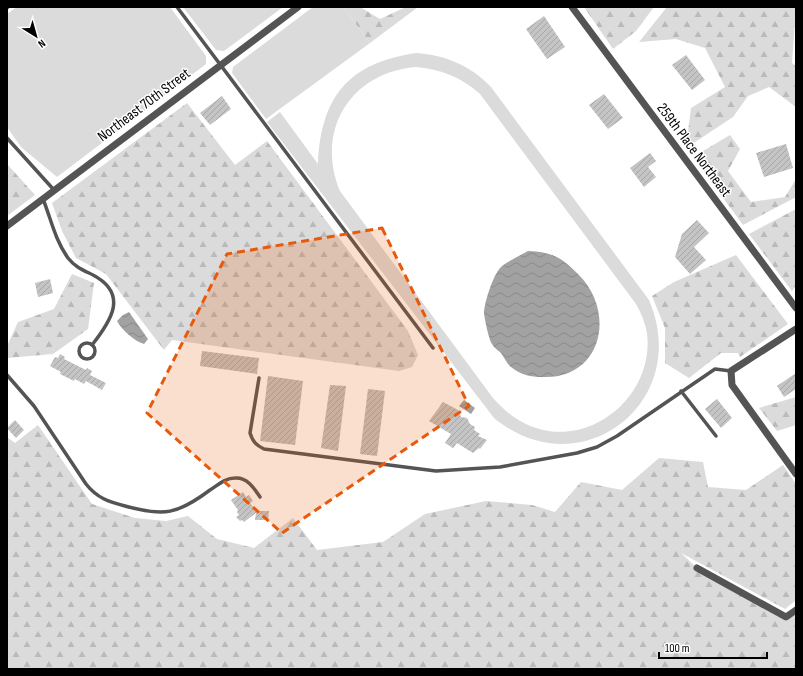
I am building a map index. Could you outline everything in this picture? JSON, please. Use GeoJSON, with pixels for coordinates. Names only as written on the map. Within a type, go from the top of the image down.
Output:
{"type":"FeatureCollection","features":[{"type":"Feature","properties":{"kind":"street","name":"Northeast 70th Street"},"geometry":{"type":"LineString","coordinates":[[7,226],[220,64],[298,7]]}},
{"type":"Feature","properties":{"kind":"street","name":"259th Place Northeast"},"geometry":{"type":"LineString","coordinates":[[572,7],[796,308]]}},
{"type":"Feature","properties":{"kind":"street"},"geometry":{"type":"LineString","coordinates":[[796,329],[731,371],[732,386],[796,474]]}},
{"type":"Feature","properties":{"kind":"street"},"geometry":{"type":"LineString","coordinates":[[696,568],[786,617],[796,610]]}},
{"type":"Feature","properties":{"kind":"lane"},"geometry":{"type":"LineString","coordinates":[[177,7],[433,348]]}},
{"type":"Feature","properties":{"kind":"lane"},"geometry":{"type":"LineString","coordinates":[[7,138],[54,190]]}},
{"type":"Feature","properties":{"kind":"lane"},"geometry":{"type":"LineString","coordinates":[[42,199],[51,224],[68,258],[80,269],[104,281],[112,296],[112,316],[92,345]]}},
{"type":"Feature","properties":{"kind":"lane"},"geometry":{"type":"LineString","coordinates":[[86,344],[92,345],[95,351],[93,357],[87,360],[82,358],[79,352],[81,346],[86,344]]}},
{"type":"Feature","properties":{"kind":"lane"},"geometry":{"type":"LineString","coordinates":[[259,378],[250,433],[253,441],[258,446],[264,449],[436,471],[500,467],[577,453],[597,447],[617,436],[715,369],[731,371]]}},
{"type":"Feature","properties":{"kind":"lane"},"geometry":{"type":"LineString","coordinates":[[7,375],[34,406],[86,484],[92,491],[103,499],[157,514],[180,509],[195,501],[223,481],[234,478],[242,478],[260,497]]}},
{"type":"Feature","properties":{"kind":"lane"},"geometry":{"type":"LineString","coordinates":[[681,391],[716,436]]}},
{"type":"Feature","properties":{"kind":"highlighted area"},"geometry":{"type":"Polygon","coordinates":[[[382,228],[469,406],[282,533],[147,413],[227,254],[382,228]]]}},
{"type":"Feature","properties":{"kind":"green space"},"geometry":{"type":"Polygon","coordinates":[[[17,7],[170,7],[206,56],[206,64],[57,177],[21,147],[7,127],[7,14],[17,7]]]}},
{"type":"Feature","properties":{"kind":"green space"},"geometry":{"type":"Polygon","coordinates":[[[183,7],[283,7],[224,51],[216,50],[183,7]]]}},
{"type":"Feature","properties":{"kind":"green space"},"geometry":{"type":"Polygon","coordinates":[[[313,7],[343,7],[370,43],[266,119],[232,73],[233,67],[313,7]]]}},
{"type":"Feature","properties":{"kind":"green space"},"geometry":{"type":"Polygon","coordinates":[[[343,7],[360,7],[380,19],[406,7],[418,7],[370,43],[343,7]]]}},
{"type":"Feature","properties":{"kind":"green space"},"geometry":{"type":"Polygon","coordinates":[[[584,7],[654,7],[636,31],[613,49],[584,7]]]}},
{"type":"Feature","properties":{"kind":"green space"},"geometry":{"type":"Polygon","coordinates":[[[667,7],[796,7],[792,63],[796,66],[796,107],[769,87],[748,96],[733,117],[686,148],[691,108],[725,87],[705,48],[676,39],[639,42],[667,7]]]}},
{"type":"Feature","properties":{"kind":"green space"},"geometry":{"type":"Polygon","coordinates":[[[416,53],[438,56],[457,63],[475,73],[491,87],[649,300],[658,338],[655,372],[642,401],[620,424],[592,439],[561,444],[527,438],[494,418],[267,122],[280,112],[318,164],[320,140],[325,120],[332,102],[343,87],[356,75],[372,65],[392,58],[416,53]],[[415,67],[392,72],[372,80],[356,93],[344,109],[336,127],[332,147],[333,169],[340,191],[493,398],[504,409],[526,424],[549,431],[572,431],[593,425],[612,413],[628,398],[640,378],[647,356],[647,333],[640,311],[480,94],[473,88],[450,75],[415,67]]]}},
{"type":"Feature","properties":{"kind":"green space"},"geometry":{"type":"Polygon","coordinates":[[[187,103],[235,165],[267,141],[408,331],[418,355],[412,367],[399,371],[172,340],[164,350],[106,274],[76,258],[62,231],[52,203],[187,103]]]}},
{"type":"Feature","properties":{"kind":"green space"},"geometry":{"type":"Polygon","coordinates":[[[730,135],[740,149],[728,171],[751,202],[785,197],[796,179],[796,197],[743,225],[693,157],[730,135]]]}},
{"type":"Feature","properties":{"kind":"green space"},"geometry":{"type":"Polygon","coordinates":[[[7,164],[35,195],[7,216],[7,164]]]}},
{"type":"Feature","properties":{"kind":"green space"},"geometry":{"type":"Polygon","coordinates":[[[796,209],[796,286],[792,291],[749,234],[796,209]]]}},
{"type":"Feature","properties":{"kind":"green space"},"geometry":{"type":"Polygon","coordinates":[[[736,255],[788,324],[740,357],[738,353],[721,353],[689,378],[665,363],[665,328],[652,296],[674,282],[736,255]]]}},
{"type":"Feature","properties":{"kind":"green space"},"geometry":{"type":"Polygon","coordinates":[[[72,274],[94,283],[88,329],[53,354],[7,358],[7,346],[18,322],[54,309],[72,274]]]}},
{"type":"Feature","properties":{"kind":"green space"},"geometry":{"type":"Polygon","coordinates":[[[796,397],[796,425],[777,431],[759,408],[796,397]]]}},
{"type":"Feature","properties":{"kind":"green space"},"geometry":{"type":"Polygon","coordinates":[[[38,425],[92,504],[135,518],[166,521],[188,516],[217,539],[254,548],[293,518],[317,550],[383,542],[425,514],[486,501],[532,505],[555,512],[581,482],[622,490],[659,458],[703,462],[708,487],[746,490],[783,465],[796,484],[796,600],[785,609],[681,553],[697,568],[785,617],[796,610],[796,669],[7,669],[7,437],[15,443],[38,425]]]}},
{"type":"Feature","properties":{"kind":"water"},"geometry":{"type":"Polygon","coordinates":[[[528,251],[550,254],[566,263],[578,274],[590,289],[597,307],[600,324],[597,341],[590,356],[578,368],[562,375],[538,377],[526,375],[515,370],[494,347],[488,333],[484,312],[492,282],[501,267],[528,251]]]}},
{"type":"Feature","properties":{"kind":"water"},"geometry":{"type":"Polygon","coordinates":[[[129,312],[148,339],[144,344],[129,335],[117,321],[129,312]]]}},
{"type":"Feature","properties":{"kind":"water"},"geometry":{"type":"Polygon","coordinates":[[[464,400],[475,408],[471,414],[459,406],[464,400]]]}},
{"type":"Feature","properties":{"kind":"building"},"geometry":{"type":"Polygon","coordinates":[[[544,16],[565,47],[547,59],[526,29],[544,16]]]}},
{"type":"Feature","properties":{"kind":"building"},"geometry":{"type":"Polygon","coordinates":[[[686,55],[705,80],[692,90],[672,65],[686,55]]]}},
{"type":"Feature","properties":{"kind":"building"},"geometry":{"type":"Polygon","coordinates":[[[604,94],[623,118],[608,129],[589,105],[604,94]]]}},
{"type":"Feature","properties":{"kind":"building"},"geometry":{"type":"Polygon","coordinates":[[[222,96],[231,109],[210,125],[200,113],[222,96]]]}},
{"type":"Feature","properties":{"kind":"building"},"geometry":{"type":"Polygon","coordinates":[[[786,144],[793,168],[764,177],[756,153],[786,144]]]}},
{"type":"Feature","properties":{"kind":"building"},"geometry":{"type":"Polygon","coordinates":[[[650,153],[656,161],[648,167],[656,177],[644,187],[630,168],[650,153]]]}},
{"type":"Feature","properties":{"kind":"building"},"geometry":{"type":"Polygon","coordinates":[[[697,220],[709,233],[694,247],[706,260],[690,274],[675,257],[682,234],[697,220]]]}},
{"type":"Feature","properties":{"kind":"building"},"geometry":{"type":"Polygon","coordinates":[[[50,279],[53,293],[38,297],[35,283],[50,279]]]}},
{"type":"Feature","properties":{"kind":"building"},"geometry":{"type":"Polygon","coordinates":[[[202,351],[259,358],[257,374],[200,366],[202,351]]]}},
{"type":"Feature","properties":{"kind":"building"},"geometry":{"type":"Polygon","coordinates":[[[60,354],[65,357],[64,359],[86,370],[87,368],[92,371],[90,375],[106,383],[102,390],[86,381],[84,384],[75,379],[74,381],[60,374],[61,372],[50,366],[55,357],[58,358],[60,354]]]}},
{"type":"Feature","properties":{"kind":"building"},"geometry":{"type":"Polygon","coordinates":[[[796,373],[796,389],[784,397],[777,386],[796,373]]]}},
{"type":"Feature","properties":{"kind":"building"},"geometry":{"type":"Polygon","coordinates":[[[268,376],[303,381],[295,445],[260,441],[268,376]]]}},
{"type":"Feature","properties":{"kind":"building"},"geometry":{"type":"Polygon","coordinates":[[[330,385],[346,386],[338,451],[321,448],[330,385]]]}},
{"type":"Feature","properties":{"kind":"building"},"geometry":{"type":"Polygon","coordinates":[[[368,389],[385,391],[377,456],[360,454],[368,389]]]}},
{"type":"Feature","properties":{"kind":"building"},"geometry":{"type":"Polygon","coordinates":[[[717,399],[732,418],[721,428],[705,409],[717,399]]]}},
{"type":"Feature","properties":{"kind":"building"},"geometry":{"type":"Polygon","coordinates":[[[443,402],[458,410],[461,417],[467,418],[470,424],[475,427],[474,430],[480,434],[478,436],[487,440],[480,449],[479,448],[473,453],[457,443],[453,448],[445,443],[451,434],[429,421],[443,402]]]}},
{"type":"Feature","properties":{"kind":"building"},"geometry":{"type":"Polygon","coordinates":[[[15,420],[24,430],[16,438],[7,428],[15,420]]]}},
{"type":"Feature","properties":{"kind":"building"},"geometry":{"type":"Polygon","coordinates":[[[243,492],[246,497],[249,495],[253,501],[250,503],[256,511],[269,511],[268,520],[255,520],[256,513],[244,522],[242,520],[240,521],[236,517],[239,515],[237,512],[238,510],[231,500],[243,492]]]}}]}
